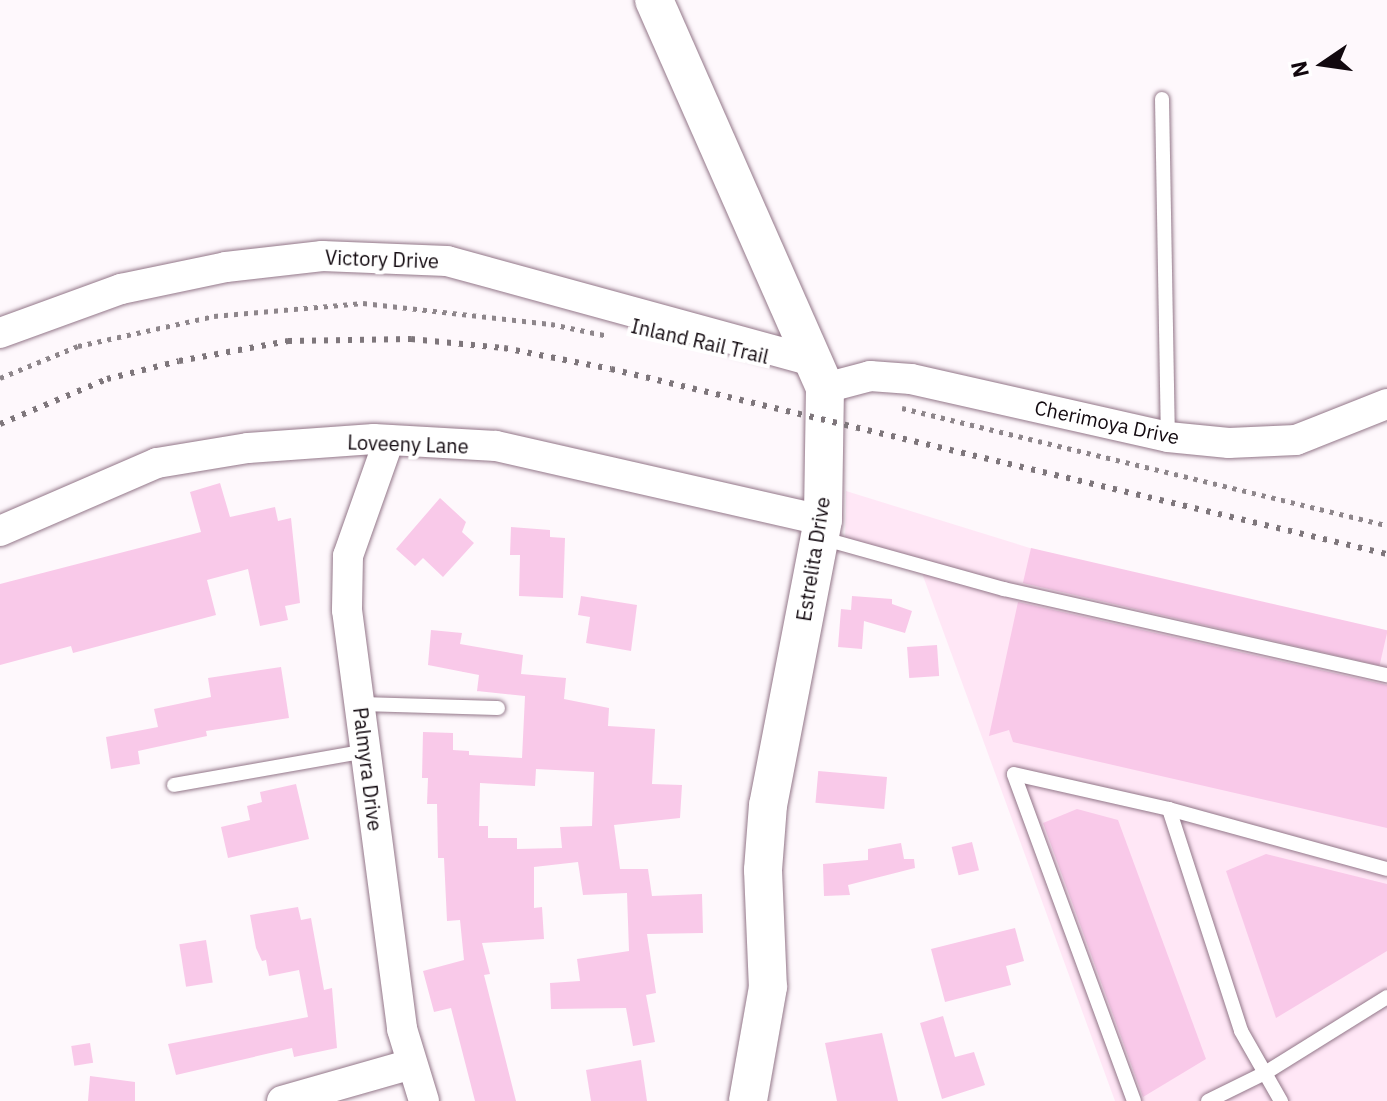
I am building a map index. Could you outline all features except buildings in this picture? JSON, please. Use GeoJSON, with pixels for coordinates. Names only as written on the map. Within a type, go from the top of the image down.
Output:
{"type":"FeatureCollection","features":[{"type":"Feature","properties":{"kind":"street","name":"Estrelita Drive"},"geometry":{"type":"LineString","coordinates":[[654,0],[817,374],[822,529],[768,805],[763,870],[768,987],[748,1101]]}},
{"type":"Feature","properties":{"kind":"street","name":"Victory Drive"},"geometry":{"type":"LineString","coordinates":[[0,333],[121,289],[226,267],[322,256],[447,261],[817,374]]}},
{"type":"Feature","properties":{"kind":"street","name":"Cherimoya Drive"},"geometry":{"type":"LineString","coordinates":[[817,374],[911,379],[1168,437],[1229,443],[1296,440],[1387,404]]}},
{"type":"Feature","properties":{"kind":"street","name":"Loveeny Lane"},"geometry":{"type":"LineString","coordinates":[[0,531],[157,463],[248,448],[389,440],[496,446],[822,529]]}},
{"type":"Feature","properties":{"kind":"street","name":"Palmyra Drive"},"geometry":{"type":"LineString","coordinates":[[389,440],[348,556],[347,610],[402,1029],[424,1101]]}},
{"type":"Feature","properties":{"kind":"street"},"geometry":{"type":"LineString","coordinates":[[282,1101],[412,1064]]}},
{"type":"Feature","properties":{"kind":"lane"},"geometry":{"type":"LineString","coordinates":[[1162,99],[1168,437]]}},
{"type":"Feature","properties":{"kind":"lane"},"geometry":{"type":"LineString","coordinates":[[822,529],[1004,589],[1387,675]]}},
{"type":"Feature","properties":{"kind":"lane"},"geometry":{"type":"LineString","coordinates":[[360,704],[498,708]]}},
{"type":"Feature","properties":{"kind":"lane"},"geometry":{"type":"LineString","coordinates":[[174,785],[366,751]]}},
{"type":"Feature","properties":{"kind":"lane"},"geometry":{"type":"LineString","coordinates":[[1134,1101],[1014,774],[1169,809],[1387,869]]}},
{"type":"Feature","properties":{"kind":"lane"},"geometry":{"type":"LineString","coordinates":[[1169,809],[1241,1031],[1281,1101]]}},
{"type":"Feature","properties":{"kind":"lane"},"geometry":{"type":"LineString","coordinates":[[1208,1101],[1265,1073],[1387,997]]}},
{"type":"Feature","properties":{"kind":"path","name":"Inland Rail Trail"},"geometry":{"type":"LineString","coordinates":[[0,378],[78,346],[214,316],[363,303],[551,324],[611,337]]}},
{"type":"Feature","properties":{"kind":"path"},"geometry":{"type":"LineString","coordinates":[[888,404],[1387,525]]}},
{"type":"Feature","properties":{"kind":"shaded area"},"geometry":{"type":"Polygon","coordinates":[[[846,491],[1033,549],[1387,632],[1387,1101],[1115,1101],[919,565],[845,545],[846,491]]]}},
{"type":"Feature","properties":{"kind":"railway"},"geometry":{"type":"LineString","coordinates":[[0,424],[107,379],[179,361],[288,341],[411,339],[504,348],[611,369],[1387,554]]}}]}
